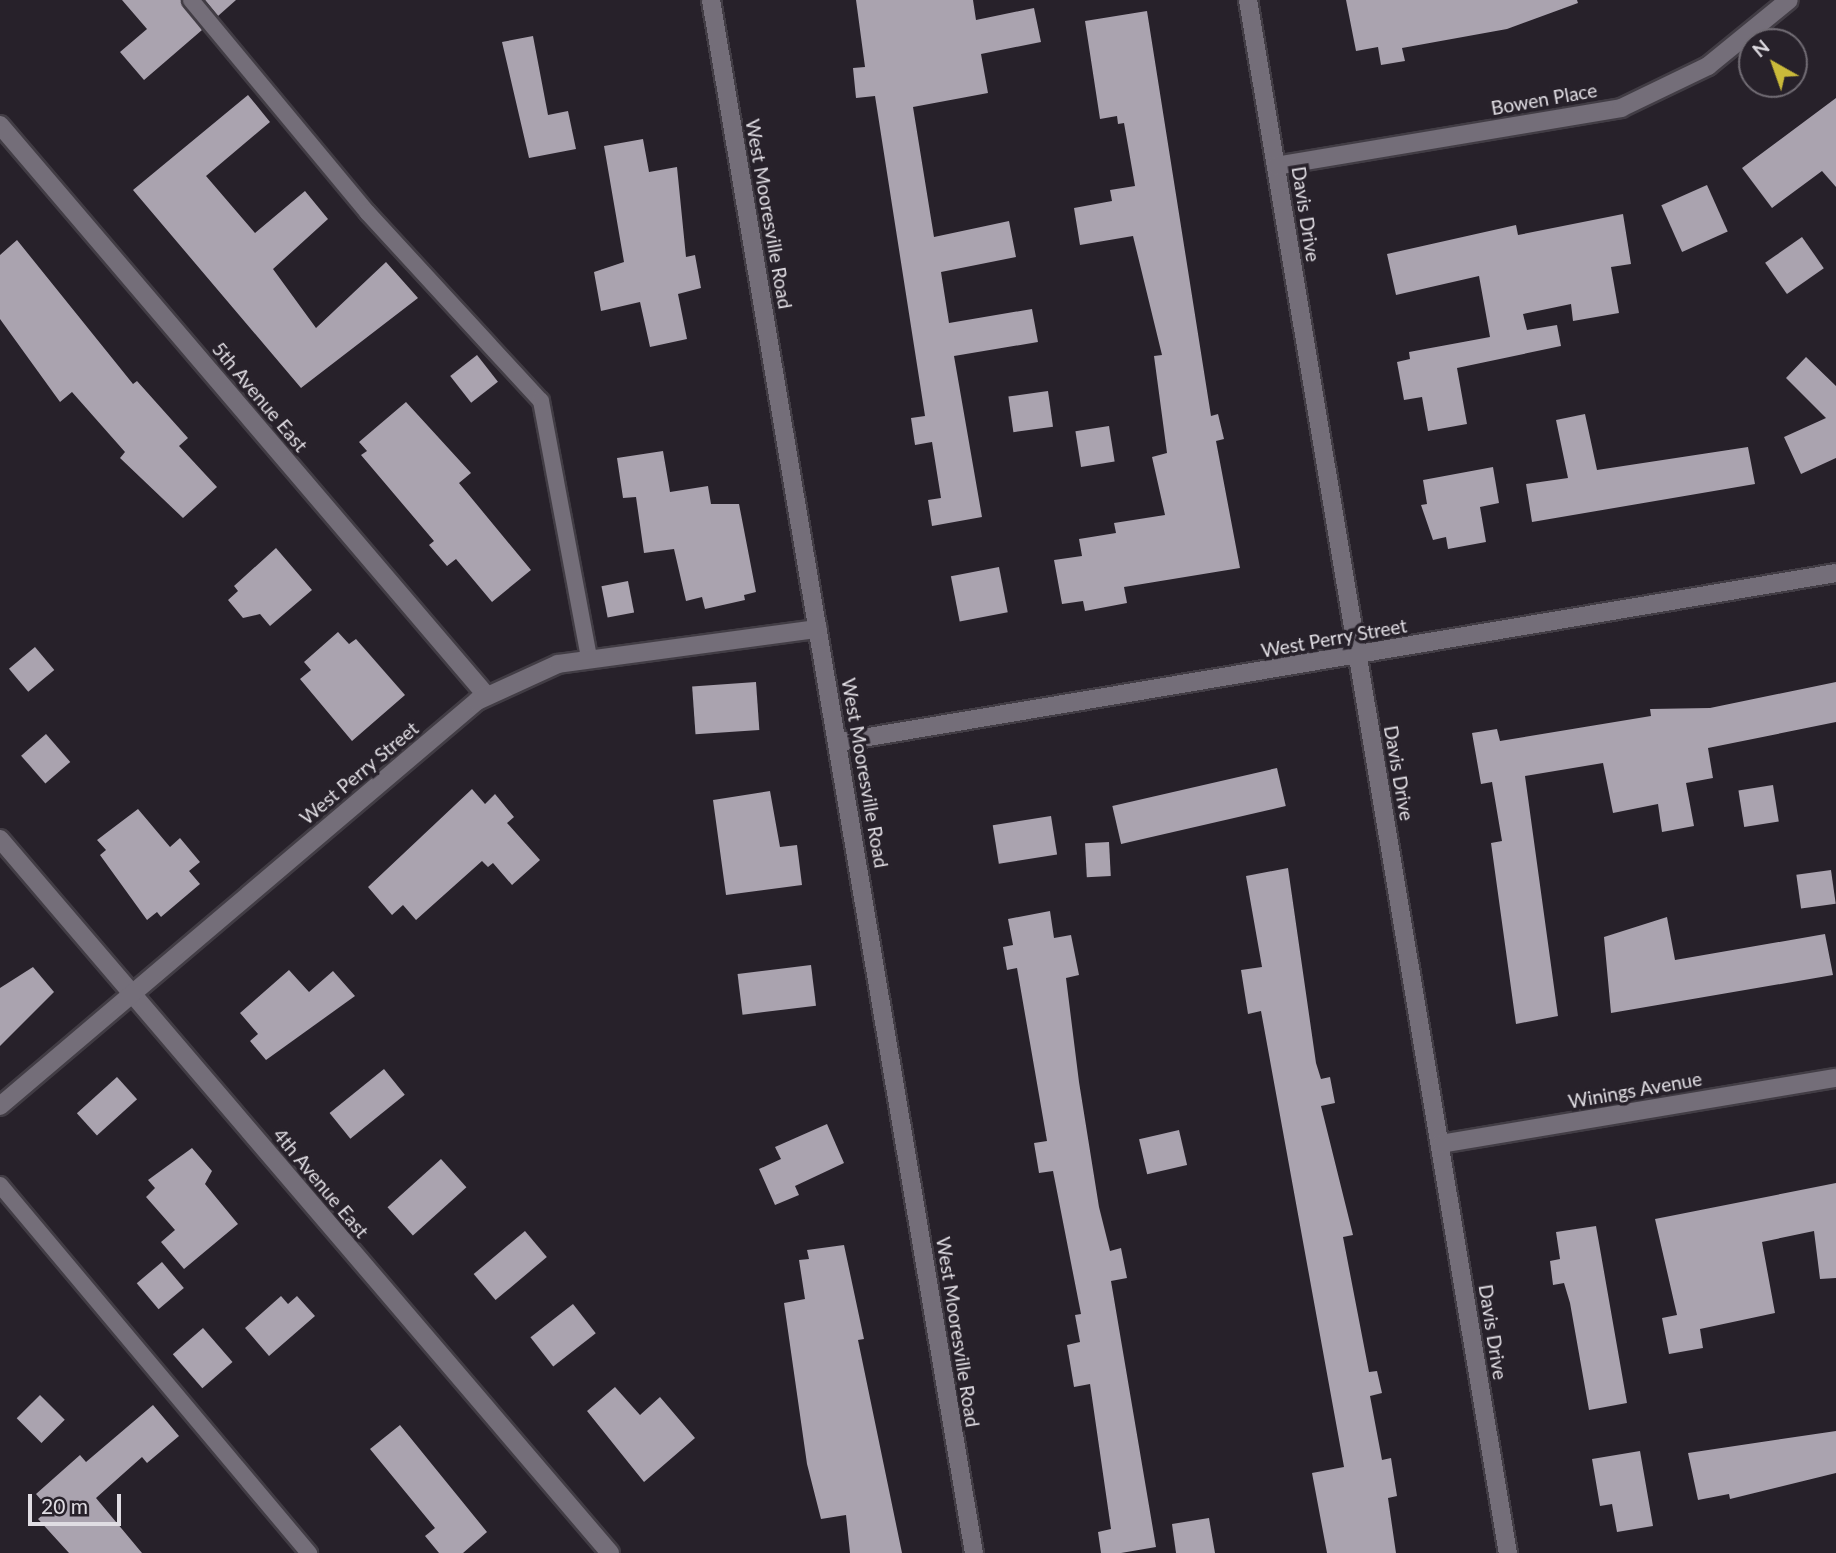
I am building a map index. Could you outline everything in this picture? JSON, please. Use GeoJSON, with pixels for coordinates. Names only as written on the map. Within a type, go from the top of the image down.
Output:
{"type":"FeatureCollection","features":[{"type":"Feature","properties":{"kind":"street","name":"West Mooresville Road"},"geometry":{"type":"LineString","coordinates":[[711,0],[839,742],[974,1553]]}},
{"type":"Feature","properties":{"kind":"street","name":"Davis Drive"},"geometry":{"type":"LineString","coordinates":[[1248,0],[1508,1553]]}},
{"type":"Feature","properties":{"kind":"street","name":"Bowen Place"},"geometry":{"type":"LineString","coordinates":[[1276,166],[1621,108],[1708,66],[1789,0]]}},
{"type":"Feature","properties":{"kind":"street","name":"5th Avenue East"},"geometry":{"type":"LineString","coordinates":[[0,125],[487,696]]}},
{"type":"Feature","properties":{"kind":"street","name":"West Perry Street"},"geometry":{"type":"LineString","coordinates":[[839,742],[1836,573]]}},
{"type":"Feature","properties":{"kind":"street","name":"West Perry Street"},"geometry":{"type":"LineString","coordinates":[[0,1106],[131,992],[487,696],[534,672],[589,659],[818,629]]}},
{"type":"Feature","properties":{"kind":"street","name":"4th Avenue East"},"geometry":{"type":"LineString","coordinates":[[0,839],[610,1553]]}},
{"type":"Feature","properties":{"kind":"street","name":"Winings Avenue"},"geometry":{"type":"LineString","coordinates":[[1441,1144],[1836,1078]]}},
{"type":"Feature","properties":{"kind":"lane"},"geometry":{"type":"LineString","coordinates":[[191,0],[367,212],[541,401],[589,659]]}},
{"type":"Feature","properties":{"kind":"lane"},"geometry":{"type":"LineString","coordinates":[[0,1185],[309,1553]]}},
{"type":"Feature","properties":{"kind":"building"},"geometry":{"type":"Polygon","coordinates":[[[122,0],[181,0],[202,30],[144,80],[120,52],[147,29],[122,0]]]}},
{"type":"Feature","properties":{"kind":"building"},"geometry":{"type":"Polygon","coordinates":[[[205,0],[236,0],[218,16],[205,0]]]}},
{"type":"Feature","properties":{"kind":"building"},"geometry":{"type":"Polygon","coordinates":[[[856,0],[973,0],[976,20],[1034,8],[1041,42],[981,54],[988,93],[913,107],[934,237],[1009,221],[1016,257],[941,272],[949,323],[1032,309],[1038,342],[954,356],[982,517],[932,526],[928,500],[941,498],[932,442],[915,445],[911,418],[925,416],[875,96],[856,98],[853,68],[865,67],[856,0]]]}},
{"type":"Feature","properties":{"kind":"building"},"geometry":{"type":"Polygon","coordinates":[[[1346,0],[1577,0],[1578,3],[1507,29],[1402,48],[1405,61],[1381,65],[1378,47],[1356,51],[1346,0]]]}},
{"type":"Feature","properties":{"kind":"building"},"geometry":{"type":"Polygon","coordinates":[[[1147,11],[1211,416],[1218,414],[1224,439],[1216,441],[1240,568],[1124,587],[1127,603],[1085,611],[1083,601],[1062,604],[1054,560],[1082,556],[1079,539],[1116,533],[1114,523],[1165,515],[1152,457],[1167,453],[1154,356],[1162,355],[1133,236],[1080,245],[1074,208],[1112,201],[1110,190],[1135,186],[1124,123],[1118,124],[1117,116],[1100,119],[1085,21],[1147,11]]]}},
{"type":"Feature","properties":{"kind":"building"},"geometry":{"type":"Polygon","coordinates":[[[533,36],[548,115],[568,111],[576,149],[529,158],[502,42],[533,36]]]}},
{"type":"Feature","properties":{"kind":"building"},"geometry":{"type":"Polygon","coordinates":[[[248,95],[270,122],[206,176],[255,233],[305,191],[328,219],[273,269],[316,328],[386,262],[418,298],[301,388],[133,190],[248,95]]]}},
{"type":"Feature","properties":{"kind":"building"},"geometry":{"type":"Polygon","coordinates":[[[1836,98],[1836,187],[1822,171],[1772,208],[1742,168],[1836,98]]]}},
{"type":"Feature","properties":{"kind":"building"},"geometry":{"type":"Polygon","coordinates":[[[643,139],[649,172],[677,167],[686,257],[695,255],[701,288],[678,294],[687,339],[650,347],[640,302],[601,311],[594,272],[624,262],[604,146],[643,139]]]}},
{"type":"Feature","properties":{"kind":"building"},"geometry":{"type":"Polygon","coordinates":[[[1707,185],[1728,232],[1682,252],[1661,205],[1707,185]]]}},
{"type":"Feature","properties":{"kind":"building"},"geometry":{"type":"Polygon","coordinates":[[[1623,214],[1631,264],[1611,267],[1619,313],[1573,321],[1571,304],[1523,314],[1527,330],[1557,325],[1561,346],[1457,368],[1467,424],[1428,431],[1422,397],[1404,400],[1397,362],[1410,359],[1409,352],[1490,337],[1479,276],[1396,295],[1387,254],[1516,225],[1518,235],[1623,214]]]}},
{"type":"Feature","properties":{"kind":"building"},"geometry":{"type":"Polygon","coordinates":[[[1802,237],[1824,268],[1787,294],[1765,263],[1802,237]]]}},
{"type":"Feature","properties":{"kind":"building"},"geometry":{"type":"Polygon","coordinates":[[[17,240],[133,384],[137,381],[188,438],[179,446],[217,487],[183,518],[120,458],[125,452],[72,392],[60,402],[0,319],[0,255],[17,240]]]}},
{"type":"Feature","properties":{"kind":"building"},"geometry":{"type":"Polygon","coordinates":[[[477,355],[498,382],[471,403],[450,376],[477,355]]]}},
{"type":"Feature","properties":{"kind":"building"},"geometry":{"type":"Polygon","coordinates":[[[1806,357],[1836,386],[1836,458],[1801,474],[1784,437],[1826,418],[1786,378],[1806,357]]]}},
{"type":"Feature","properties":{"kind":"building"},"geometry":{"type":"Polygon","coordinates":[[[1048,391],[1053,427],[1013,432],[1008,397],[1048,391]]]}},
{"type":"Feature","properties":{"kind":"building"},"geometry":{"type":"Polygon","coordinates":[[[406,402],[471,473],[459,483],[531,570],[492,602],[456,559],[447,566],[429,545],[434,541],[361,455],[367,451],[359,442],[406,402]]]}},
{"type":"Feature","properties":{"kind":"building"},"geometry":{"type":"Polygon","coordinates":[[[1585,414],[1597,470],[1748,447],[1755,484],[1532,522],[1526,484],[1568,478],[1556,420],[1585,414]]]}},
{"type":"Feature","properties":{"kind":"building"},"geometry":{"type":"Polygon","coordinates":[[[1109,426],[1115,462],[1081,467],[1075,431],[1109,426]]]}},
{"type":"Feature","properties":{"kind":"building"},"geometry":{"type":"Polygon","coordinates":[[[663,451],[670,492],[708,486],[711,504],[739,504],[756,592],[744,595],[745,600],[705,609],[702,597],[686,601],[674,549],[644,553],[636,497],[623,498],[617,458],[663,451]]]}},
{"type":"Feature","properties":{"kind":"building"},"geometry":{"type":"Polygon","coordinates":[[[1493,467],[1499,503],[1480,507],[1486,542],[1448,549],[1446,537],[1433,540],[1421,505],[1427,504],[1423,480],[1493,467]]]}},
{"type":"Feature","properties":{"kind":"building"},"geometry":{"type":"Polygon","coordinates":[[[276,548],[312,590],[270,626],[260,614],[243,618],[228,600],[238,591],[234,586],[276,548]]]}},
{"type":"Feature","properties":{"kind":"building"},"geometry":{"type":"Polygon","coordinates":[[[999,567],[1008,612],[960,622],[951,576],[999,567]]]}},
{"type":"Feature","properties":{"kind":"building"},"geometry":{"type":"Polygon","coordinates":[[[628,581],[634,612],[608,618],[601,586],[628,581]]]}},
{"type":"Feature","properties":{"kind":"building"},"geometry":{"type":"Polygon","coordinates":[[[338,632],[349,644],[356,639],[405,695],[352,741],[300,679],[311,670],[304,662],[338,632]]]}},
{"type":"Feature","properties":{"kind":"building"},"geometry":{"type":"Polygon","coordinates":[[[35,647],[54,670],[28,692],[9,669],[35,647]]]}},
{"type":"Feature","properties":{"kind":"building"},"geometry":{"type":"Polygon","coordinates":[[[756,682],[759,730],[696,734],[692,686],[756,682]]]}},
{"type":"Feature","properties":{"kind":"building"},"geometry":{"type":"Polygon","coordinates":[[[1836,682],[1836,722],[1708,748],[1713,778],[1686,783],[1694,826],[1662,832],[1658,804],[1613,813],[1603,763],[1525,776],[1558,1016],[1516,1024],[1491,843],[1502,841],[1492,782],[1481,784],[1472,733],[1497,729],[1500,741],[1651,716],[1650,709],[1710,708],[1836,682]]]}},
{"type":"Feature","properties":{"kind":"building"},"geometry":{"type":"Polygon","coordinates":[[[46,734],[70,762],[45,784],[21,756],[46,734]]]}},
{"type":"Feature","properties":{"kind":"building"},"geometry":{"type":"Polygon","coordinates":[[[1277,768],[1286,806],[1121,844],[1112,806],[1277,768]]]}},
{"type":"Feature","properties":{"kind":"building"},"geometry":{"type":"Polygon","coordinates":[[[1773,785],[1779,822],[1744,827],[1738,790],[1773,785]]]}},
{"type":"Feature","properties":{"kind":"building"},"geometry":{"type":"Polygon","coordinates":[[[472,789],[485,804],[495,794],[514,817],[507,823],[540,860],[512,885],[493,863],[488,867],[482,861],[416,920],[403,905],[392,915],[368,887],[472,789]]]}},
{"type":"Feature","properties":{"kind":"building"},"geometry":{"type":"Polygon","coordinates":[[[770,791],[780,847],[797,845],[802,885],[726,895],[713,800],[770,791]]]}},
{"type":"Feature","properties":{"kind":"building"},"geometry":{"type":"Polygon","coordinates":[[[138,809],[170,847],[180,838],[200,862],[189,871],[200,884],[161,917],[157,912],[147,920],[100,855],[106,850],[97,840],[138,809]]]}},
{"type":"Feature","properties":{"kind":"building"},"geometry":{"type":"Polygon","coordinates":[[[1051,816],[1057,855],[999,864],[993,825],[1051,816]]]}},
{"type":"Feature","properties":{"kind":"building"},"geometry":{"type":"Polygon","coordinates":[[[1109,842],[1111,876],[1087,877],[1085,843],[1109,842]]]}},
{"type":"Feature","properties":{"kind":"building"},"geometry":{"type":"Polygon","coordinates":[[[1288,868],[1316,1063],[1321,1079],[1330,1077],[1335,1103],[1321,1106],[1353,1235],[1343,1237],[1369,1372],[1377,1371],[1382,1393],[1370,1396],[1382,1460],[1391,1458],[1397,1496],[1388,1498],[1396,1553],[1327,1553],[1312,1473],[1344,1467],[1261,1011],[1248,1014],[1241,970],[1262,967],[1246,876],[1288,868]]]}},
{"type":"Feature","properties":{"kind":"building"},"geometry":{"type":"Polygon","coordinates":[[[1831,870],[1836,904],[1801,909],[1796,875],[1831,870]]]}},
{"type":"Feature","properties":{"kind":"building"},"geometry":{"type":"Polygon","coordinates":[[[1050,911],[1054,938],[1071,935],[1079,975],[1066,978],[1099,1207],[1110,1251],[1121,1248],[1127,1278],[1111,1281],[1156,1547],[1121,1553],[1101,1553],[1098,1532],[1111,1529],[1090,1384],[1074,1387],[1067,1345],[1080,1342],[1075,1315],[1081,1314],[1053,1171],[1039,1173],[1034,1143],[1047,1141],[1017,968],[1007,970],[1003,947],[1013,945],[1008,919],[1050,911]]]}},
{"type":"Feature","properties":{"kind":"building"},"geometry":{"type":"Polygon","coordinates":[[[1667,917],[1675,960],[1825,934],[1833,975],[1611,1013],[1604,937],[1667,917]]]}},
{"type":"Feature","properties":{"kind":"building"},"geometry":{"type":"Polygon","coordinates":[[[811,965],[816,1006],[743,1015],[738,974],[811,965]]]}},
{"type":"Feature","properties":{"kind":"building"},"geometry":{"type":"Polygon","coordinates":[[[33,967],[54,992],[0,1046],[0,988],[33,967]]]}},
{"type":"Feature","properties":{"kind":"building"},"geometry":{"type":"Polygon","coordinates":[[[289,970],[309,992],[333,971],[355,996],[266,1060],[250,1041],[258,1034],[240,1013],[289,970]]]}},
{"type":"Feature","properties":{"kind":"building"},"geometry":{"type":"Polygon","coordinates":[[[384,1069],[405,1095],[350,1139],[330,1113],[384,1069]]]}},
{"type":"Feature","properties":{"kind":"building"},"geometry":{"type":"Polygon","coordinates":[[[117,1077],[137,1099],[97,1135],[77,1113],[117,1077]]]}},
{"type":"Feature","properties":{"kind":"building"},"geometry":{"type":"Polygon","coordinates":[[[827,1124],[844,1163],[795,1186],[799,1195],[775,1205],[759,1169],[781,1159],[775,1147],[827,1124]]]}},
{"type":"Feature","properties":{"kind":"building"},"geometry":{"type":"Polygon","coordinates":[[[1179,1130],[1187,1165],[1147,1174],[1139,1139],[1179,1130]]]}},
{"type":"Feature","properties":{"kind":"building"},"geometry":{"type":"Polygon","coordinates":[[[192,1148],[212,1171],[205,1184],[238,1224],[184,1269],[161,1242],[175,1230],[146,1197],[155,1188],[148,1180],[192,1148]]]}},
{"type":"Feature","properties":{"kind":"building"},"geometry":{"type":"Polygon","coordinates":[[[441,1159],[466,1187],[413,1235],[387,1207],[441,1159]]]}},
{"type":"Feature","properties":{"kind":"building"},"geometry":{"type":"Polygon","coordinates":[[[1836,1183],[1836,1278],[1820,1279],[1814,1231],[1762,1242],[1775,1313],[1700,1329],[1703,1348],[1669,1354],[1662,1318],[1677,1315],[1655,1219],[1836,1183]]]}},
{"type":"Feature","properties":{"kind":"building"},"geometry":{"type":"Polygon","coordinates":[[[1596,1226],[1627,1403],[1589,1410],[1570,1303],[1564,1283],[1553,1285],[1550,1261],[1560,1259],[1556,1232],[1596,1226]]]}},
{"type":"Feature","properties":{"kind":"building"},"geometry":{"type":"Polygon","coordinates":[[[525,1231],[547,1257],[496,1300],[474,1274],[525,1231]]]}},
{"type":"Feature","properties":{"kind":"building"},"geometry":{"type":"Polygon","coordinates":[[[844,1245],[864,1339],[858,1340],[902,1553],[850,1553],[846,1515],[821,1519],[807,1464],[784,1303],[805,1299],[799,1260],[809,1259],[807,1250],[844,1245]]]}},
{"type":"Feature","properties":{"kind":"building"},"geometry":{"type":"Polygon","coordinates":[[[162,1262],[184,1288],[159,1309],[137,1283],[162,1262]]]}},
{"type":"Feature","properties":{"kind":"building"},"geometry":{"type":"Polygon","coordinates":[[[281,1296],[288,1304],[297,1296],[315,1316],[269,1356],[245,1328],[281,1296]]]}},
{"type":"Feature","properties":{"kind":"building"},"geometry":{"type":"Polygon","coordinates":[[[573,1304],[596,1333],[553,1366],[530,1337],[573,1304]]]}},
{"type":"Feature","properties":{"kind":"building"},"geometry":{"type":"Polygon","coordinates":[[[203,1328],[233,1362],[202,1388],[173,1354],[203,1328]]]}},
{"type":"Feature","properties":{"kind":"building"},"geometry":{"type":"Polygon","coordinates":[[[615,1387],[640,1415],[660,1397],[695,1438],[644,1482],[587,1411],[615,1387]]]}},
{"type":"Feature","properties":{"kind":"building"},"geometry":{"type":"Polygon","coordinates":[[[40,1395],[65,1420],[41,1443],[17,1418],[40,1395]]]}},
{"type":"Feature","properties":{"kind":"building"},"geometry":{"type":"Polygon","coordinates":[[[153,1405],[179,1436],[147,1463],[142,1457],[96,1498],[142,1553],[69,1553],[38,1519],[49,1509],[36,1494],[80,1455],[86,1462],[153,1405]]]}},
{"type":"Feature","properties":{"kind":"building"},"geometry":{"type":"Polygon","coordinates":[[[400,1425],[487,1532],[463,1553],[439,1553],[425,1536],[435,1528],[370,1449],[400,1425]]]}},
{"type":"Feature","properties":{"kind":"building"},"geometry":{"type":"Polygon","coordinates":[[[1836,1431],[1836,1473],[1730,1499],[1729,1494],[1698,1500],[1688,1453],[1836,1431]]]}},
{"type":"Feature","properties":{"kind":"building"},"geometry":{"type":"Polygon","coordinates":[[[1640,1451],[1653,1526],[1617,1532],[1612,1504],[1600,1506],[1592,1459],[1640,1451]]]}},
{"type":"Feature","properties":{"kind":"building"},"geometry":{"type":"Polygon","coordinates":[[[1209,1518],[1215,1553],[1176,1553],[1172,1524],[1209,1518]]]}}]}
